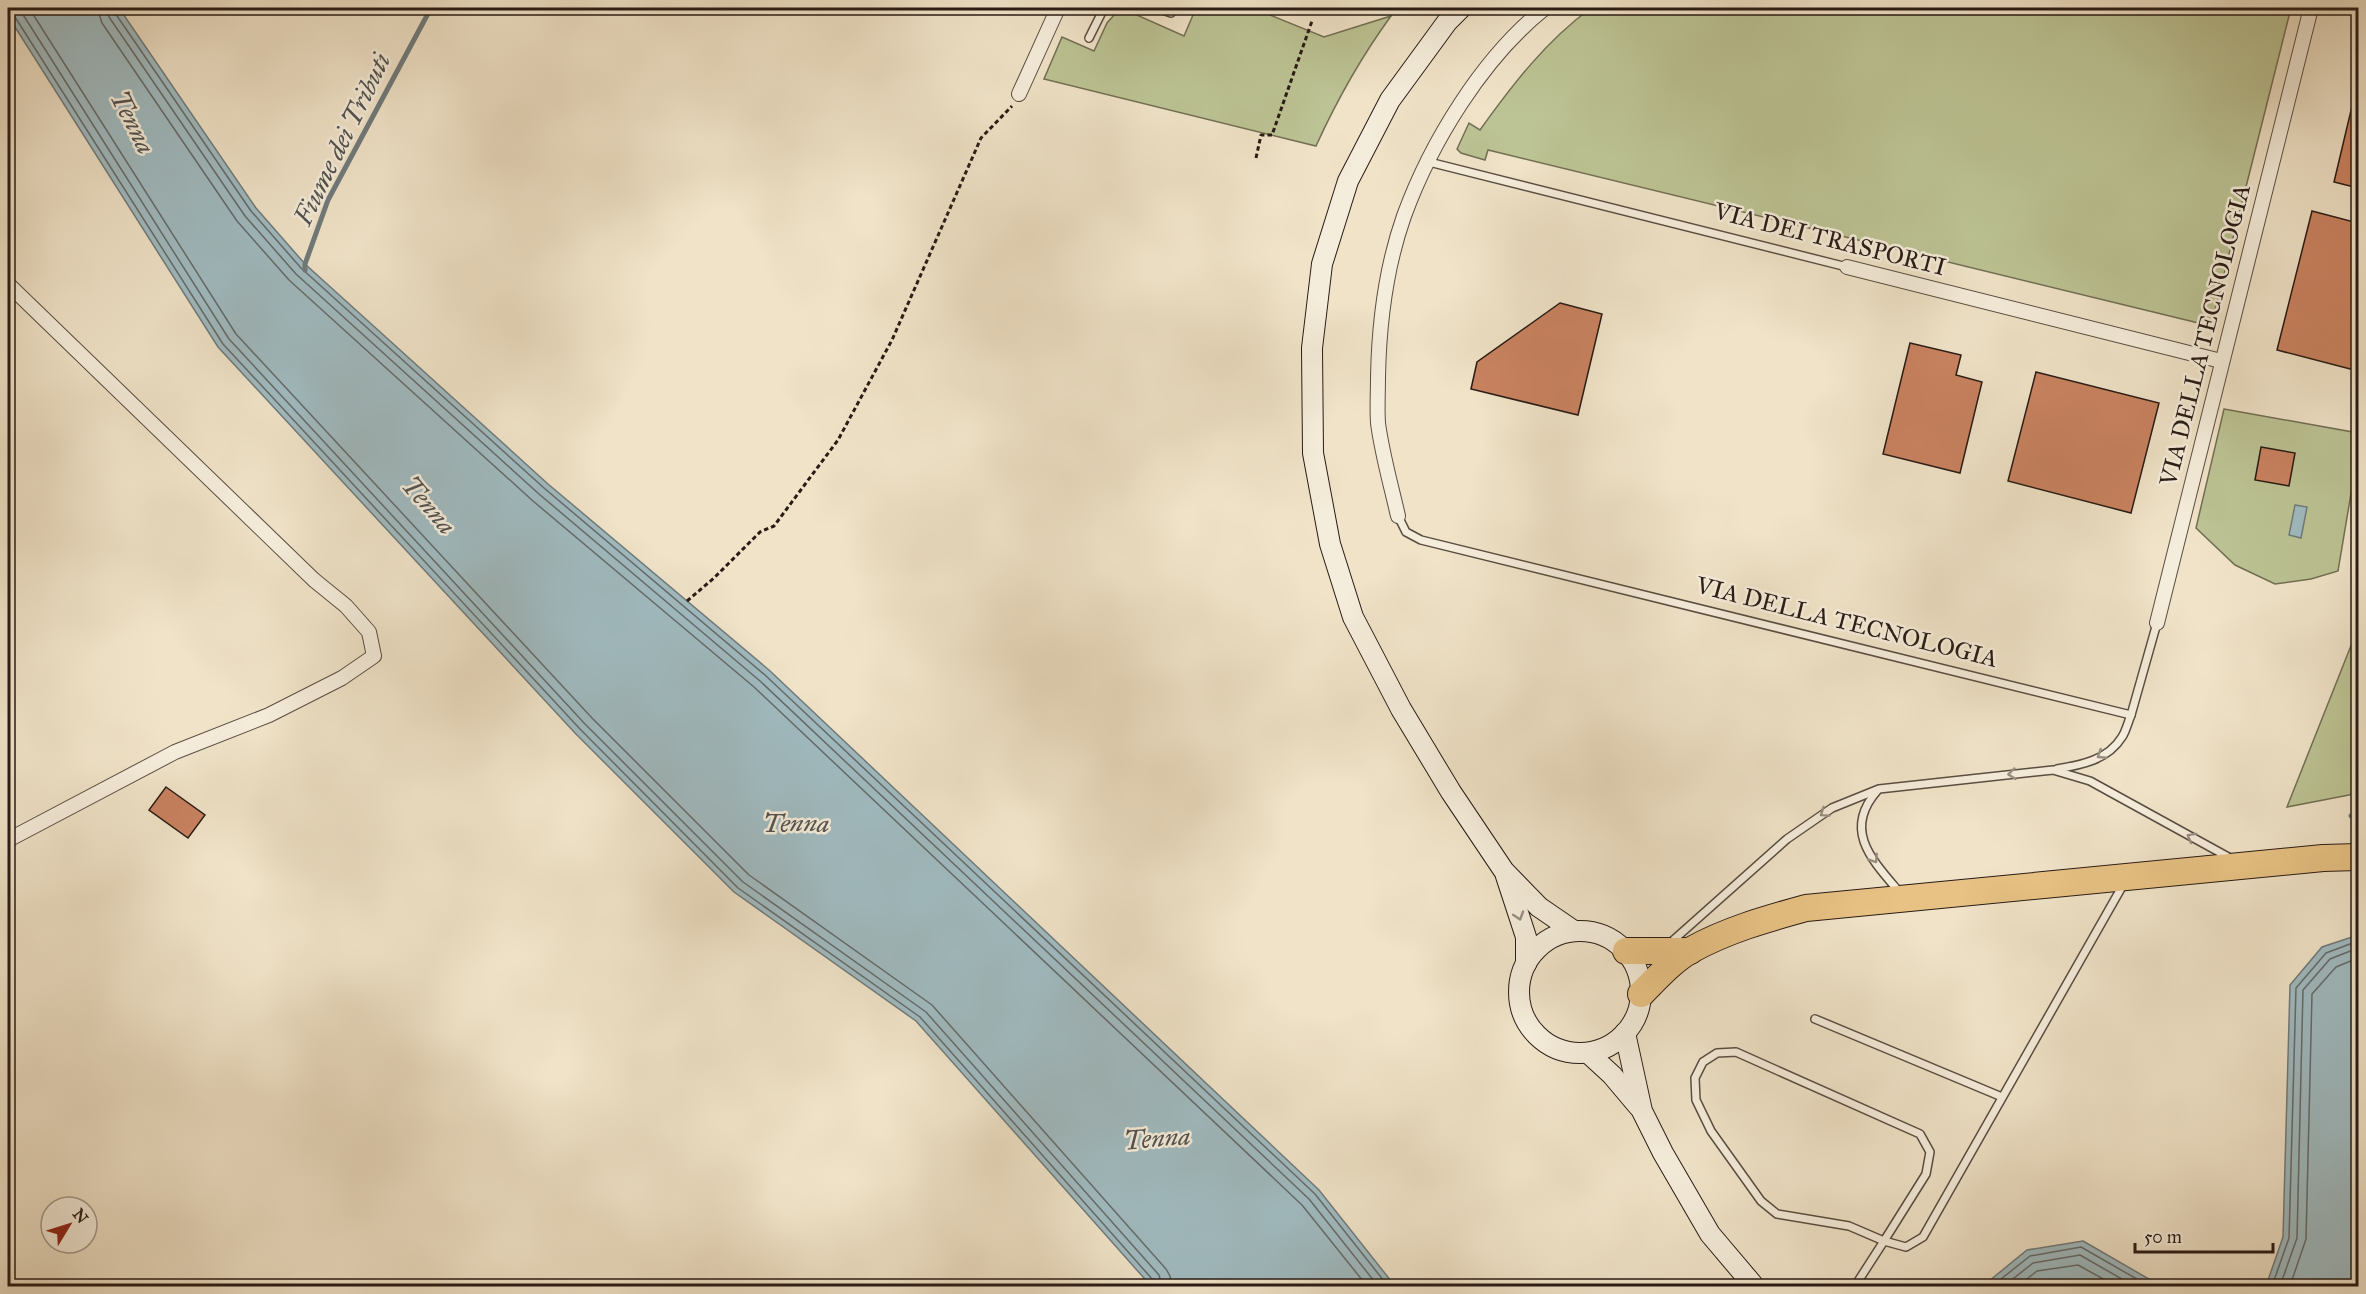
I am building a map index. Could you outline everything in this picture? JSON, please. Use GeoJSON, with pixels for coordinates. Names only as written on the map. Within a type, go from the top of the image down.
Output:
{"type":"FeatureCollection","features":[{"type":"Feature","properties":{"kind":"highway"},"geometry":{"type":"LineString","coordinates":[[2323,858],[2358,848]]}},
{"type":"Feature","properties":{"kind":"highway"},"geometry":{"type":"LineString","coordinates":[[1641,994],[1666,969],[1690,951],[1750,924],[1806,908],[2242,865],[2358,856]]}},
{"type":"Feature","properties":{"kind":"highway"},"geometry":{"type":"LineString","coordinates":[[2323,858],[2358,870]]}},
{"type":"Feature","properties":{"kind":"highway"},"geometry":{"type":"LineString","coordinates":[[1626,951],[1690,951]]}},
{"type":"Feature","properties":{"kind":"main road"},"geometry":{"type":"LineString","coordinates":[[1461,8],[1447,22],[1390,100],[1348,181],[1322,264],[1312,348],[1313,453],[1330,544],[1353,618],[1401,709],[1451,792],[1504,871],[1539,907],[1574,931]]}},
{"type":"Feature","properties":{"kind":"main road"},"geometry":{"type":"LineString","coordinates":[[1504,871],[1526,937],[1526,963],[1520,981],[1520,1000],[1525,1019],[1536,1034],[1551,1045],[1569,1052],[1588,1053],[1608,1046],[1626,1033],[1640,1008],[1640,978],[1635,964],[1626,951],[1611,939],[1593,932],[1574,931],[1554,936],[1538,947],[1526,963]]}},
{"type":"Feature","properties":{"kind":"main road"},"geometry":{"type":"LineString","coordinates":[[1626,1033],[1642,1111]]}},
{"type":"Feature","properties":{"kind":"main road"},"geometry":{"type":"LineString","coordinates":[[1588,1053],[1612,1075],[1642,1111],[1688,1199],[1710,1234],[1754,1287]]}},
{"type":"Feature","properties":{"kind":"street"},"geometry":{"type":"LineString","coordinates":[[1019,94],[1058,8]]}},
{"type":"Feature","properties":{"kind":"street","name":"VIA DELLA TECNOLOGIA"},"geometry":{"type":"LineString","coordinates":[[1398,516],[1378,422],[1379,349],[1386,287],[1401,227],[1429,162],[1458,108],[1497,54],[1545,8]]}},
{"type":"Feature","properties":{"kind":"street","name":"VIA DELLA TECNOLOGIA"},"geometry":{"type":"LineString","coordinates":[[2157,624],[2311,8]]}},
{"type":"Feature","properties":{"kind":"street","name":"VIA DEI TRASPORTI"},"geometry":{"type":"LineString","coordinates":[[1847,267],[2221,361]]}},
{"type":"Feature","properties":{"kind":"street"},"geometry":{"type":"LineString","coordinates":[[8,284],[314,580],[346,606],[369,632],[374,656],[342,678],[280,710],[175,752],[8,840]]}},
{"type":"Feature","properties":{"kind":"lane"},"geometry":{"type":"LineString","coordinates":[[1089,38],[1104,8]]}},
{"type":"Feature","properties":{"kind":"lane"},"geometry":{"type":"LineString","coordinates":[[1157,8],[1171,13]]}},
{"type":"Feature","properties":{"kind":"lane"},"geometry":{"type":"LineString","coordinates":[[1314,8],[1341,8]]}},
{"type":"Feature","properties":{"kind":"lane","name":"VIA DEI TRASPORTI"},"geometry":{"type":"LineString","coordinates":[[1429,162],[1847,267]]}},
{"type":"Feature","properties":{"kind":"lane","name":"VIA DELLA TECNOLOGIA"},"geometry":{"type":"LineString","coordinates":[[1398,516],[1406,532],[1421,540],[2131,715],[2157,624]]}},
{"type":"Feature","properties":{"kind":"lane"},"geometry":{"type":"LineString","coordinates":[[1659,952],[1787,839],[1832,807],[1879,789],[2084,765],[2105,754],[2122,738],[2131,715]]}},
{"type":"Feature","properties":{"kind":"lane"},"geometry":{"type":"LineString","coordinates":[[2053,770],[2090,781],[2242,865]]}},
{"type":"Feature","properties":{"kind":"lane"},"geometry":{"type":"LineString","coordinates":[[1879,789],[1867,803],[1861,819],[1862,837],[1872,859],[1905,898]]}},
{"type":"Feature","properties":{"kind":"lane"},"geometry":{"type":"LineString","coordinates":[[1855,1287],[1884,1241],[1926,1174],[1930,1152],[1920,1134],[1736,1052],[1717,1053],[1703,1062],[1695,1078],[1696,1100],[1711,1131],[1761,1201],[1777,1214],[1849,1226],[1884,1241],[1906,1247],[1923,1237],[2128,876]]}},
{"type":"Feature","properties":{"kind":"lane"},"geometry":{"type":"LineString","coordinates":[[1815,1019],[2002,1097]]}},
{"type":"Feature","properties":{"kind":"path"},"geometry":{"type":"LineString","coordinates":[[1256,158],[1261,135],[1272,135],[1314,8]]}},
{"type":"Feature","properties":{"kind":"path"},"geometry":{"type":"LineString","coordinates":[[687,601],[714,578],[760,532],[774,526],[838,440],[892,340],[981,138],[997,120],[1008,113],[1019,94]]}},
{"type":"Feature","properties":{"kind":"green space"},"geometry":{"type":"Polygon","coordinates":[[[1196,8],[1253,8],[1324,37],[1391,16],[1350,79],[1316,146],[1044,79],[1062,37],[1094,51],[1107,23],[1115,14],[1128,11],[1184,36],[1196,8]]]}},
{"type":"Feature","properties":{"kind":"green space"},"geometry":{"type":"Polygon","coordinates":[[[1591,8],[2291,8],[2211,326],[1488,150],[1485,160],[1461,153],[1457,149],[1469,123],[1480,130],[1531,64],[1559,35],[1591,8]]]}},
{"type":"Feature","properties":{"kind":"green space"},"geometry":{"type":"Polygon","coordinates":[[[2224,409],[2358,433],[2358,452],[2338,571],[2311,579],[2275,584],[2235,565],[2196,528],[2224,409]]]}},
{"type":"Feature","properties":{"kind":"green space"},"geometry":{"type":"Polygon","coordinates":[[[2358,628],[2358,791],[2349,795],[2287,807],[2358,628]]]}},
{"type":"Feature","properties":{"kind":"water","name":"Tenna"},"geometry":{"type":"Polygon","coordinates":[[[8,8],[119,8],[256,208],[305,264],[548,484],[769,670],[1319,1190],[1395,1286],[1151,1286],[916,1021],[734,892],[575,733],[218,347],[8,16],[8,8]]]}},
{"type":"Feature","properties":{"kind":"water"},"geometry":{"type":"Polygon","coordinates":[[[2295,505],[2307,507],[2301,538],[2289,535],[2295,505]]]}},
{"type":"Feature","properties":{"kind":"water"},"geometry":{"type":"Polygon","coordinates":[[[2358,935],[2358,1286],[2266,1286],[2283,1237],[2290,985],[2322,947],[2358,935]]]}},
{"type":"Feature","properties":{"kind":"water"},"geometry":{"type":"Polygon","coordinates":[[[2083,1241],[2161,1286],[1989,1286],[1989,1281],[2027,1250],[2083,1241]]]}},
{"type":"Feature","properties":{"kind":"building"},"geometry":{"type":"Polygon","coordinates":[[[2358,81],[2358,188],[2334,182],[2358,81]]]}},
{"type":"Feature","properties":{"kind":"building"},"geometry":{"type":"Polygon","coordinates":[[[2312,211],[2358,223],[2358,371],[2277,350],[2312,211]]]}},
{"type":"Feature","properties":{"kind":"building"},"geometry":{"type":"Polygon","coordinates":[[[1560,303],[1602,314],[1578,415],[1471,389],[1477,362],[1560,303]]]}},
{"type":"Feature","properties":{"kind":"building"},"geometry":{"type":"Polygon","coordinates":[[[1910,343],[1961,355],[1956,375],[1982,382],[1960,473],[1883,454],[1910,343]]]}},
{"type":"Feature","properties":{"kind":"building"},"geometry":{"type":"Polygon","coordinates":[[[2036,372],[2159,403],[2131,513],[2008,481],[2036,372]]]}},
{"type":"Feature","properties":{"kind":"building"},"geometry":{"type":"Polygon","coordinates":[[[2261,447],[2295,453],[2289,486],[2255,480],[2261,447]]]}},
{"type":"Feature","properties":{"kind":"building"},"geometry":{"type":"Polygon","coordinates":[[[166,787],[205,815],[188,838],[149,810],[166,787]]]}},
{"type":"Feature","properties":{"kind":"waterway","name":"Fiume dei Tributi"},"geometry":{"type":"LineString","coordinates":[[305,270],[305,264],[328,200],[431,8]]}},
{"type":"Feature","properties":{"kind":"waterway"},"geometry":{"type":"LineString","coordinates":[[2351,816],[2358,815]]}},
{"type":"Feature","properties":{"kind":"waterway"},"geometry":{"type":"LineString","coordinates":[[2356,911],[2357,939]]}}]}
